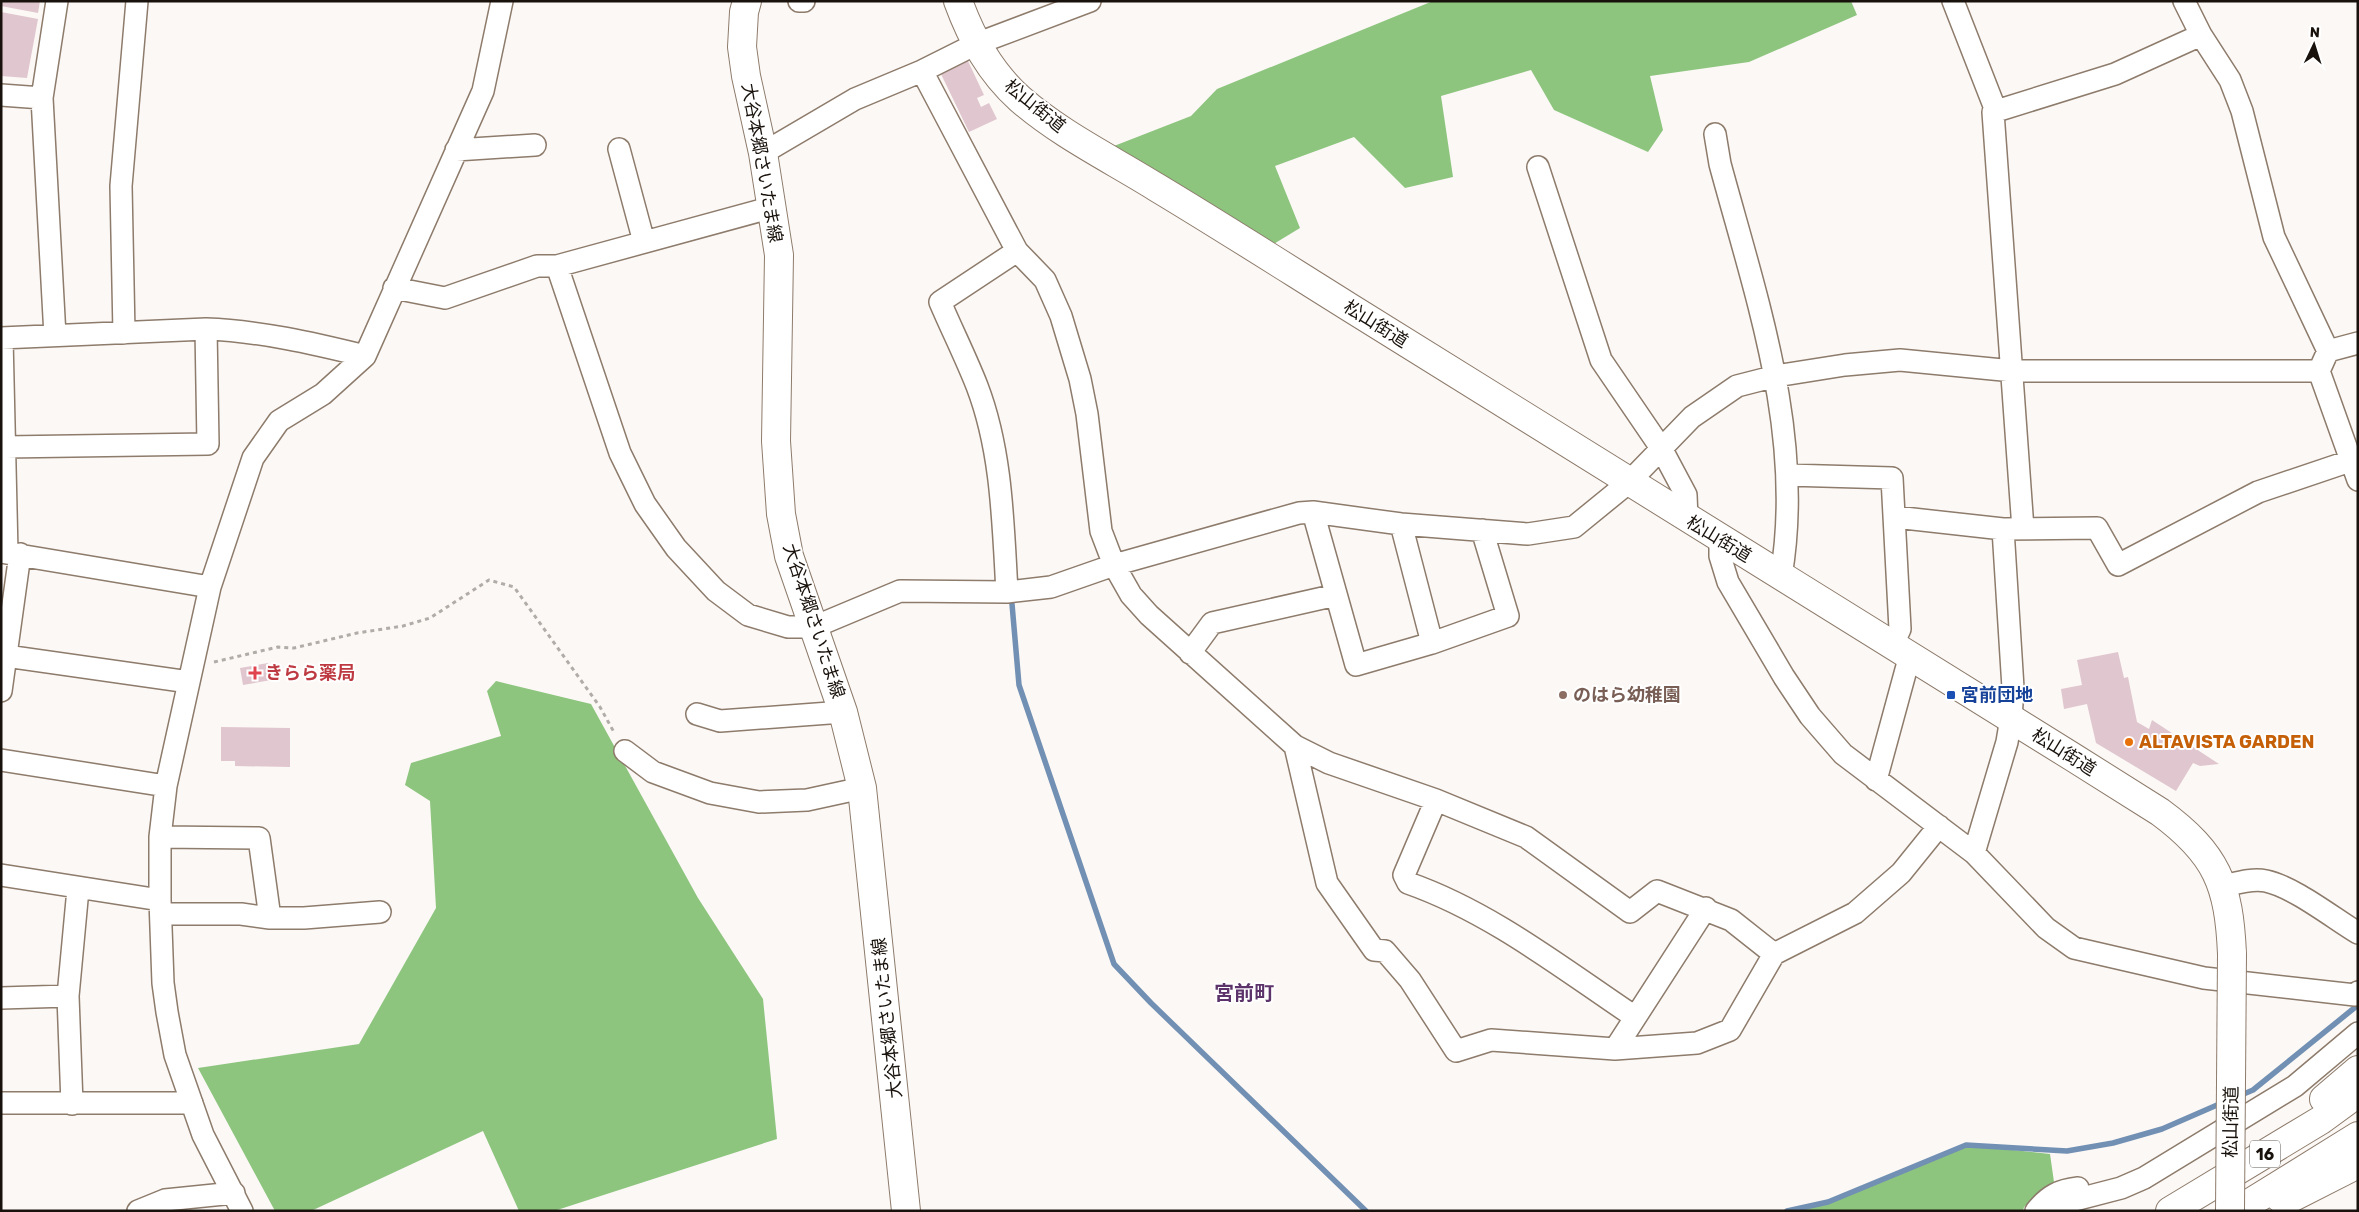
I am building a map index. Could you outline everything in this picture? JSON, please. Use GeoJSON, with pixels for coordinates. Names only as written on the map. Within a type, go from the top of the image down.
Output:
{"type":"FeatureCollection","features":[{"type":"Feature","properties":{"kind":"main road","name":"大谷本郷さいたま線"},"geometry":{"type":"LineString","coordinates":[[747,1],[744,12],[746,76],[763,152],[779,255],[777,477],[790,556],[844,712],[862,788],[906,1211]]}},
{"type":"Feature","properties":{"kind":"main road","name":"松山街道"},"geometry":{"type":"LineString","coordinates":[[958,1],[976,44],[1006,86],[1049,121],[1199,212],[1628,483],[1901,649],[2160,812],[2187,832],[2210,859],[2224,886],[2231,920],[2230,1211]]}},
{"type":"Feature","properties":{"kind":"main road"},"geometry":{"type":"LineString","coordinates":[[2247,1165],[2358,1070]]}},
{"type":"Feature","properties":{"kind":"main road","name":"16"},"geometry":{"type":"LineString","coordinates":[[2170,1211],[2321,1120],[2358,1093]]}},
{"type":"Feature","properties":{"kind":"main road","name":"16"},"geometry":{"type":"LineString","coordinates":[[2248,1205],[2358,1136]]}},
{"type":"Feature","properties":{"kind":"main road"},"geometry":{"type":"LineString","coordinates":[[2248,1205],[2291,1198],[2358,1164]]}},
{"type":"Feature","properties":{"kind":"street"},"geometry":{"type":"LineString","coordinates":[[56,336],[42,98],[57,1]]}},
{"type":"Feature","properties":{"kind":"street"},"geometry":{"type":"LineString","coordinates":[[124,333],[121,186],[137,1]]}},
{"type":"Feature","properties":{"kind":"street"},"geometry":{"type":"LineString","coordinates":[[138,1211],[165,1200],[238,1202],[203,1135],[175,1055],[163,983],[160,837],[166,786],[210,587],[253,458],[278,420],[323,394],[364,356],[483,91],[501,1]]}},
{"type":"Feature","properties":{"kind":"street"},"geometry":{"type":"LineString","coordinates":[[799,1],[804,1]]}},
{"type":"Feature","properties":{"kind":"street"},"geometry":{"type":"LineString","coordinates":[[763,152],[855,98],[922,71],[976,44],[1090,1]]}},
{"type":"Feature","properties":{"kind":"street"},"geometry":{"type":"LineString","coordinates":[[1953,1],[1996,111]]}},
{"type":"Feature","properties":{"kind":"street"},"geometry":{"type":"LineString","coordinates":[[1895,517],[2013,529],[2097,528],[2118,565],[2258,492],[2354,470],[2319,371],[2328,351],[2274,238],[2242,111],[2230,80],[2201,34],[2184,1]]}},
{"type":"Feature","properties":{"kind":"street"},"geometry":{"type":"LineString","coordinates":[[1974,853],[2003,759],[2013,688],[2013,371],[1993,112],[2115,74],[2201,34]]}},
{"type":"Feature","properties":{"kind":"street"},"geometry":{"type":"LineString","coordinates":[[922,71],[1018,251],[1045,280],[1061,316],[1080,379],[1087,414],[1101,531],[1114,565],[1131,595],[1149,615],[1296,746],[1329,763],[1436,800],[1526,837],[1630,912],[1657,891],[1706,908],[1731,920],[1774,954]]}},
{"type":"Feature","properties":{"kind":"street"},"geometry":{"type":"LineString","coordinates":[[1,95],[42,98]]}},
{"type":"Feature","properties":{"kind":"street"},"geometry":{"type":"LineString","coordinates":[[1715,134],[1720,164],[1776,376],[1788,475],[1781,576]]}},
{"type":"Feature","properties":{"kind":"street"},"geometry":{"type":"LineString","coordinates":[[456,150],[535,145]]}},
{"type":"Feature","properties":{"kind":"street"},"geometry":{"type":"LineString","coordinates":[[619,148],[644,242]]}},
{"type":"Feature","properties":{"kind":"street"},"geometry":{"type":"LineString","coordinates":[[1538,167],[1601,360],[1661,448],[1686,495],[1687,519]]}},
{"type":"Feature","properties":{"kind":"street"},"geometry":{"type":"LineString","coordinates":[[394,288],[446,298],[537,266],[558,266],[773,207]]}},
{"type":"Feature","properties":{"kind":"street"},"geometry":{"type":"LineString","coordinates":[[1007,592],[1002,498],[992,443],[978,387],[940,302],[1018,251]]}},
{"type":"Feature","properties":{"kind":"street"},"geometry":{"type":"LineString","coordinates":[[558,266],[620,453],[645,504],[676,548],[716,591],[748,615],[788,627],[814,627],[900,591],[1007,592],[1051,587],[1114,565],[1299,513],[1313,512],[1401,524],[1528,534],[1574,527],[1628,483],[1692,417],[1738,386],[1776,376],[1900,360],[2013,371],[2319,371]]}},
{"type":"Feature","properties":{"kind":"street"},"geometry":{"type":"LineString","coordinates":[[5,447],[208,444],[206,329]]}},
{"type":"Feature","properties":{"kind":"street"},"geometry":{"type":"LineString","coordinates":[[1,690],[6,656],[10,553],[2,338],[206,329],[228,330],[303,340],[364,356]]}},
{"type":"Feature","properties":{"kind":"street"},"geometry":{"type":"LineString","coordinates":[[2328,351],[2358,343]]}},
{"type":"Feature","properties":{"kind":"street"},"geometry":{"type":"LineString","coordinates":[[1788,475],[1892,478],[1901,649],[1876,780]]}},
{"type":"Feature","properties":{"kind":"street"},"geometry":{"type":"LineString","coordinates":[[1313,512],[1356,665],[1432,643],[1508,616],[1482,530]]}},
{"type":"Feature","properties":{"kind":"street"},"geometry":{"type":"LineString","coordinates":[[1401,524],[1432,643]]}},
{"type":"Feature","properties":{"kind":"street"},"geometry":{"type":"LineString","coordinates":[[1720,540],[1720,556],[1728,582],[1784,677],[1810,716],[1843,754],[1974,853],[2046,928],[2074,948],[2204,978],[2355,995],[2358,992]]}},
{"type":"Feature","properties":{"kind":"street"},"geometry":{"type":"LineString","coordinates":[[10,553],[210,587]]}},
{"type":"Feature","properties":{"kind":"street"},"geometry":{"type":"LineString","coordinates":[[1190,653],[1212,623],[1336,595]]}},
{"type":"Feature","properties":{"kind":"street"},"geometry":{"type":"LineString","coordinates":[[6,656],[191,672]]}},
{"type":"Feature","properties":{"kind":"street"},"geometry":{"type":"LineString","coordinates":[[697,714],[720,721],[844,712]]}},
{"type":"Feature","properties":{"kind":"street"},"geometry":{"type":"LineString","coordinates":[[1296,746],[1327,883],[1374,950],[1385,951],[1410,980],[1456,1051],[1492,1040],[1615,1049],[1697,1043],[1730,1030],[1774,954],[1855,912],[1901,873],[1939,826]]}},
{"type":"Feature","properties":{"kind":"street"},"geometry":{"type":"LineString","coordinates":[[625,751],[653,772],[710,793],[759,802],[807,800],[862,788]]}},
{"type":"Feature","properties":{"kind":"street"},"geometry":{"type":"LineString","coordinates":[[1,760],[166,786]]}},
{"type":"Feature","properties":{"kind":"street"},"geometry":{"type":"LineString","coordinates":[[1436,800],[1404,875],[1408,883],[1442,895],[1506,931],[1635,1017]]}},
{"type":"Feature","properties":{"kind":"street"},"geometry":{"type":"LineString","coordinates":[[160,837],[259,838],[270,918]]}},
{"type":"Feature","properties":{"kind":"street"},"geometry":{"type":"LineString","coordinates":[[1,875],[78,888],[161,907],[270,918],[304,918],[380,912]]}},
{"type":"Feature","properties":{"kind":"street"},"geometry":{"type":"LineString","coordinates":[[2224,886],[2253,880],[2267,881],[2288,889],[2358,933]]}},
{"type":"Feature","properties":{"kind":"street"},"geometry":{"type":"LineString","coordinates":[[72,1104],[68,996],[78,888]]}},
{"type":"Feature","properties":{"kind":"street"},"geometry":{"type":"LineString","coordinates":[[1615,1049],[1706,908]]}},
{"type":"Feature","properties":{"kind":"street"},"geometry":{"type":"LineString","coordinates":[[1,998],[68,996]]}},
{"type":"Feature","properties":{"kind":"street"},"geometry":{"type":"LineString","coordinates":[[2057,1211],[2067,1202],[2121,1188],[2144,1178],[2295,1086],[2358,1033]]}},
{"type":"Feature","properties":{"kind":"street"},"geometry":{"type":"LineString","coordinates":[[1,1104],[192,1103]]}},
{"type":"Feature","properties":{"kind":"street"},"geometry":{"type":"LineString","coordinates":[[2036,1211],[2047,1197],[2064,1189],[2079,1188],[2100,1193]]}},
{"type":"Feature","properties":{"kind":"path"},"geometry":{"type":"LineString","coordinates":[[191,672],[222,661],[278,647],[294,648],[357,633],[403,626],[430,618],[489,580],[514,586],[600,707],[625,751]]}},
{"type":"Feature","properties":{"kind":"green space"},"geometry":{"type":"Polygon","coordinates":[[[1433,1],[1851,1],[1857,15],[1749,62],[1650,76],[1663,130],[1648,152],[1554,110],[1531,70],[1441,96],[1453,177],[1405,188],[1354,137],[1275,166],[1300,228],[1272,245],[1114,146],[1191,116],[1217,89],[1433,1]]]}},
{"type":"Feature","properties":{"kind":"green space"},"geometry":{"type":"Polygon","coordinates":[[[496,681],[591,704],[698,898],[763,999],[777,1139],[554,1211],[519,1211],[483,1131],[311,1211],[275,1211],[198,1068],[359,1044],[436,908],[430,801],[405,785],[411,763],[501,736],[487,691],[496,681]]]}},
{"type":"Feature","properties":{"kind":"green space"},"geometry":{"type":"Polygon","coordinates":[[[1966,1145],[2050,1154],[2054,1182],[2024,1207],[2023,1211],[1787,1211],[1828,1202],[1966,1145]]]}},
{"type":"Feature","properties":{"kind":"building"},"geometry":{"type":"Polygon","coordinates":[[[1,1],[40,1],[38,13],[1,6],[1,1]]]}},
{"type":"Feature","properties":{"kind":"building"},"geometry":{"type":"Polygon","coordinates":[[[1,12],[38,19],[27,78],[1,76],[1,12]]]}},
{"type":"Feature","properties":{"kind":"building"},"geometry":{"type":"Polygon","coordinates":[[[967,59],[984,95],[977,98],[981,107],[989,103],[997,119],[969,132],[940,72],[967,59]]]}},
{"type":"Feature","properties":{"kind":"building"},"geometry":{"type":"Polygon","coordinates":[[[2118,652],[2124,678],[2128,677],[2137,722],[2149,729],[2152,720],[2219,764],[2200,766],[2193,763],[2176,791],[2096,743],[2087,704],[2064,709],[2061,689],[2082,685],[2077,660],[2118,652]]]}},
{"type":"Feature","properties":{"kind":"building"},"geometry":{"type":"Polygon","coordinates":[[[268,663],[271,680],[243,685],[240,668],[268,663]]]}},
{"type":"Feature","properties":{"kind":"building"},"geometry":{"type":"Polygon","coordinates":[[[221,727],[290,728],[290,767],[235,766],[235,761],[221,761],[221,727]]]}},
{"type":"Feature","properties":{"kind":"waterway"},"geometry":{"type":"LineString","coordinates":[[1012,604],[1019,685],[1114,964],[1151,1003],[1366,1211]]}},
{"type":"Feature","properties":{"kind":"waterway"},"geometry":{"type":"LineString","coordinates":[[2239,1096],[2253,1090],[2358,1005]]}},
{"type":"Feature","properties":{"kind":"waterway"},"geometry":{"type":"LineString","coordinates":[[1787,1211],[1828,1202],[1966,1145],[2067,1151],[2113,1143],[2162,1129],[2224,1102]]}},
{"type":"Feature","properties":{"kind":"place","name":"きらら薬局"},"geometry":{"type":"Point","coordinates":[255,673]}},
{"type":"Feature","properties":{"kind":"place","name":"のはら幼稚園"},"geometry":{"type":"Point","coordinates":[1563,695]}},
{"type":"Feature","properties":{"kind":"place","name":"宮前団地"},"geometry":{"type":"Point","coordinates":[1951,695]}},
{"type":"Feature","properties":{"kind":"place","name":"ALTAVISTA GARDEN"},"geometry":{"type":"Point","coordinates":[2129,742]}},
{"type":"Feature","properties":{"kind":"district","name":"宮前町"},"geometry":{"type":"Point","coordinates":[1244,993]}}]}
